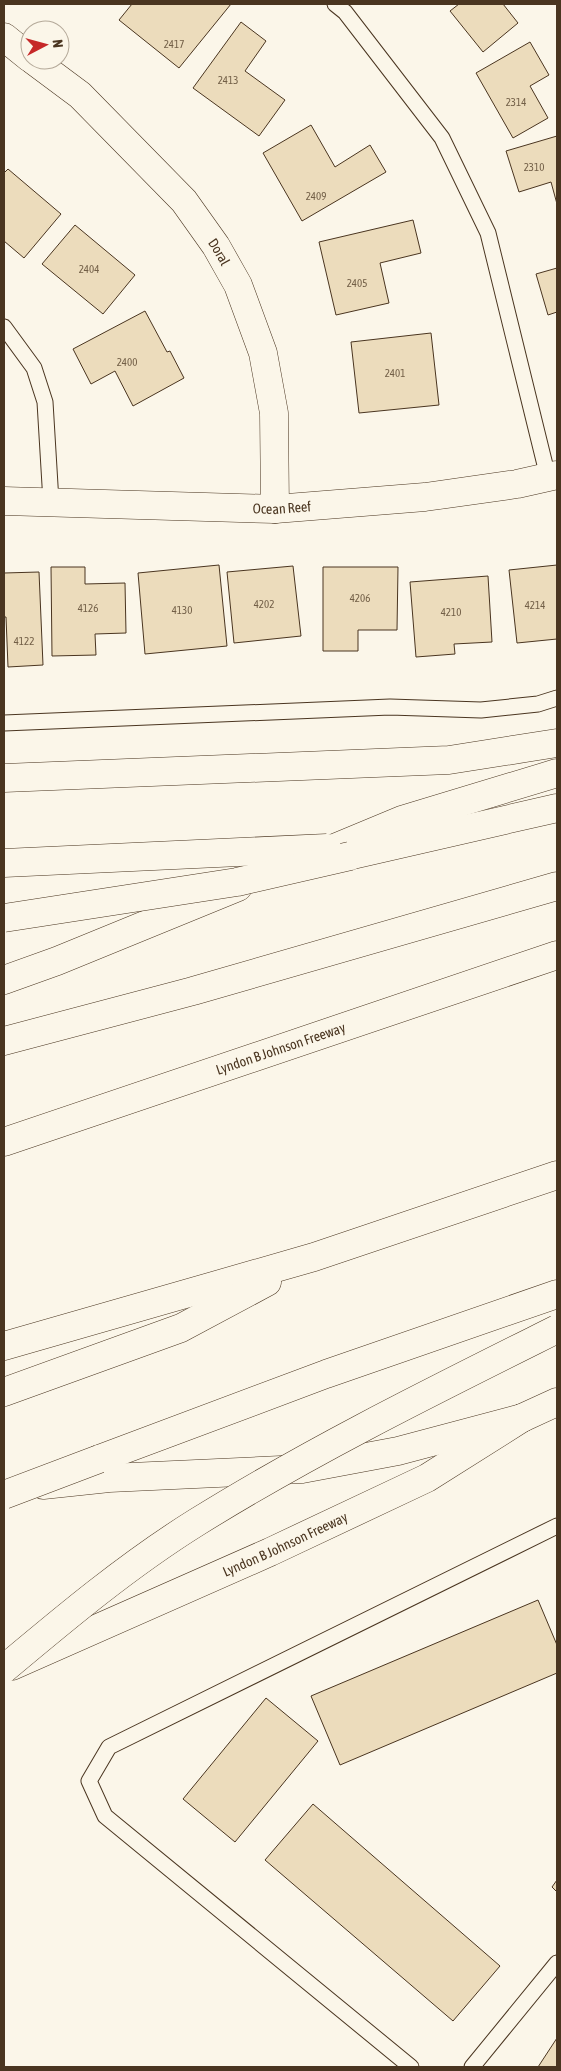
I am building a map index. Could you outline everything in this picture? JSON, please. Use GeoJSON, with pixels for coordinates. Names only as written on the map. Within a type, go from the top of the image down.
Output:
{"type":"FeatureCollection","features":[{"type":"Feature","properties":{"kind":"main road"},"geometry":{"type":"LineString","coordinates":[[4,37],[20,50]]}},
{"type":"Feature","properties":{"kind":"main road","name":"Doral"},"geometry":{"type":"LineString","coordinates":[[46,70],[80,95],[184,201],[216,246],[238,284],[263,353],[274,413],[275,509]]}},
{"type":"Feature","properties":{"kind":"main road","name":"Ocean Reef"},"geometry":{"type":"LineString","coordinates":[[4,501],[275,509],[425,497],[553,476]]}},
{"type":"Feature","properties":{"kind":"main road"},"geometry":{"type":"LineString","coordinates":[[4,778],[448,760],[557,743]]}},
{"type":"Feature","properties":{"kind":"main road"},"geometry":{"type":"LineString","coordinates":[[4,980],[57,961],[402,820],[557,773]]}},
{"type":"Feature","properties":{"kind":"main road"},"geometry":{"type":"LineString","coordinates":[[4,918],[237,882],[349,851],[430,838],[557,808]]}},
{"type":"Feature","properties":{"kind":"main road"},"geometry":{"type":"LineString","coordinates":[[4,863],[312,849],[349,851]]}},
{"type":"Feature","properties":{"kind":"main road"},"geometry":{"type":"LineString","coordinates":[[4,1041],[193,991],[557,886]]}},
{"type":"Feature","properties":{"kind":"main road","name":"Lyndon B Johnson Freeway"},"geometry":{"type":"LineString","coordinates":[[4,1142],[557,954]]}},
{"type":"Feature","properties":{"kind":"main road"},"geometry":{"type":"LineString","coordinates":[[4,1346],[314,1257],[557,1175]]}},
{"type":"Feature","properties":{"kind":"main road"},"geometry":{"type":"LineString","coordinates":[[4,1392],[181,1328],[314,1257]]}},
{"type":"Feature","properties":{"kind":"main road"},"geometry":{"type":"LineString","coordinates":[[4,1495],[326,1374],[557,1294]]}},
{"type":"Feature","properties":{"kind":"main road"},"geometry":{"type":"LineString","coordinates":[[4,1669],[97,1592],[203,1519],[290,1466],[557,1329]]}},
{"type":"Feature","properties":{"kind":"main road","name":"Lyndon B Johnson Freeway"},"geometry":{"type":"LineString","coordinates":[[4,1669],[270,1552],[427,1478],[522,1418],[557,1402]]}},
{"type":"Feature","properties":{"kind":"main road"},"geometry":{"type":"LineString","coordinates":[[4,1488],[109,1478],[302,1469],[398,1451],[522,1418]]}},
{"type":"Feature","properties":{"kind":"lane"},"geometry":{"type":"LineString","coordinates":[[335,4],[344,12],[442,138],[488,233],[553,476]]}},
{"type":"Feature","properties":{"kind":"lane"},"geometry":{"type":"LineString","coordinates":[[4,327],[34,368],[45,402],[51,502]]}},
{"type":"Feature","properties":{"kind":"lane"},"geometry":{"type":"LineString","coordinates":[[4,723],[390,707],[481,710],[538,704],[557,698]]}},
{"type":"Feature","properties":{"kind":"lane"},"geometry":{"type":"LineString","coordinates":[[411,2067],[106,1816],[89,1781],[109,1747],[557,1526]]}},
{"type":"Feature","properties":{"kind":"lane"},"geometry":{"type":"LineString","coordinates":[[472,2067],[557,1963]]}},
{"type":"Feature","properties":{"kind":"building"},"geometry":{"type":"Polygon","coordinates":[[[132,4],[231,4],[179,68],[119,20],[132,4]]]}},
{"type":"Feature","properties":{"kind":"building"},"geometry":{"type":"Polygon","coordinates":[[[459,4],[503,4],[518,23],[483,52],[450,11],[459,4]]]}},
{"type":"Feature","properties":{"kind":"building"},"geometry":{"type":"Polygon","coordinates":[[[241,22],[266,41],[245,71],[285,100],[259,136],[193,88],[241,22]]]}},
{"type":"Feature","properties":{"kind":"building"},"geometry":{"type":"Polygon","coordinates":[[[530,42],[549,75],[530,86],[548,118],[513,138],[476,73],[530,42]]]}},
{"type":"Feature","properties":{"kind":"building"},"geometry":{"type":"Polygon","coordinates":[[[311,125],[335,167],[370,145],[386,172],[302,221],[263,153],[311,125]]]}},
{"type":"Feature","properties":{"kind":"building"},"geometry":{"type":"Polygon","coordinates":[[[557,136],[557,204],[551,182],[519,192],[506,151],[557,136]]]}},
{"type":"Feature","properties":{"kind":"building"},"geometry":{"type":"Polygon","coordinates":[[[8,169],[61,214],[24,258],[4,241],[4,173],[8,169]]]}},
{"type":"Feature","properties":{"kind":"building"},"geometry":{"type":"Polygon","coordinates":[[[413,220],[421,253],[380,263],[389,303],[336,315],[319,242],[413,220]]]}},
{"type":"Feature","properties":{"kind":"building"},"geometry":{"type":"Polygon","coordinates":[[[75,225],[135,275],[103,314],[42,264],[75,225]]]}},
{"type":"Feature","properties":{"kind":"building"},"geometry":{"type":"Polygon","coordinates":[[[557,268],[557,312],[548,315],[536,274],[557,268]]]}},
{"type":"Feature","properties":{"kind":"building"},"geometry":{"type":"Polygon","coordinates":[[[145,311],[167,352],[170,351],[184,378],[133,406],[115,371],[91,384],[73,349],[145,311]]]}},
{"type":"Feature","properties":{"kind":"building"},"geometry":{"type":"Polygon","coordinates":[[[431,333],[439,405],[359,413],[351,342],[431,333]]]}},
{"type":"Feature","properties":{"kind":"building"},"geometry":{"type":"Polygon","coordinates":[[[219,565],[227,646],[145,654],[138,573],[219,565]]]}},
{"type":"Feature","properties":{"kind":"building"},"geometry":{"type":"Polygon","coordinates":[[[557,565],[557,639],[517,643],[509,570],[557,565]]]}},
{"type":"Feature","properties":{"kind":"building"},"geometry":{"type":"Polygon","coordinates":[[[293,566],[301,636],[234,643],[227,572],[293,566]]]}},
{"type":"Feature","properties":{"kind":"building"},"geometry":{"type":"Polygon","coordinates":[[[51,567],[85,567],[85,584],[125,583],[126,633],[95,634],[96,655],[52,656],[51,567]]]}},
{"type":"Feature","properties":{"kind":"building"},"geometry":{"type":"Polygon","coordinates":[[[323,567],[398,567],[397,630],[358,630],[358,651],[323,651],[323,567]]]}},
{"type":"Feature","properties":{"kind":"building"},"geometry":{"type":"Polygon","coordinates":[[[39,572],[43,665],[8,667],[6,617],[4,617],[4,573],[39,572]]]}},
{"type":"Feature","properties":{"kind":"building"},"geometry":{"type":"Polygon","coordinates":[[[488,576],[492,642],[454,644],[455,654],[416,657],[410,582],[488,576]]]}},
{"type":"Feature","properties":{"kind":"building"},"geometry":{"type":"Polygon","coordinates":[[[538,1600],[557,1645],[557,1673],[340,1765],[311,1696],[538,1600]]]}},
{"type":"Feature","properties":{"kind":"building"},"geometry":{"type":"Polygon","coordinates":[[[266,1698],[318,1741],[235,1842],[183,1799],[266,1698]]]}},
{"type":"Feature","properties":{"kind":"building"},"geometry":{"type":"Polygon","coordinates":[[[313,1804],[500,1966],[453,2021],[265,1860],[313,1804]]]}},
{"type":"Feature","properties":{"kind":"building"},"geometry":{"type":"Polygon","coordinates":[[[557,1880],[557,1892],[552,1887],[557,1880]]]}},
{"type":"Feature","properties":{"kind":"building"},"geometry":{"type":"Polygon","coordinates":[[[557,2038],[557,2067],[538,2067],[557,2038]]]}}]}
